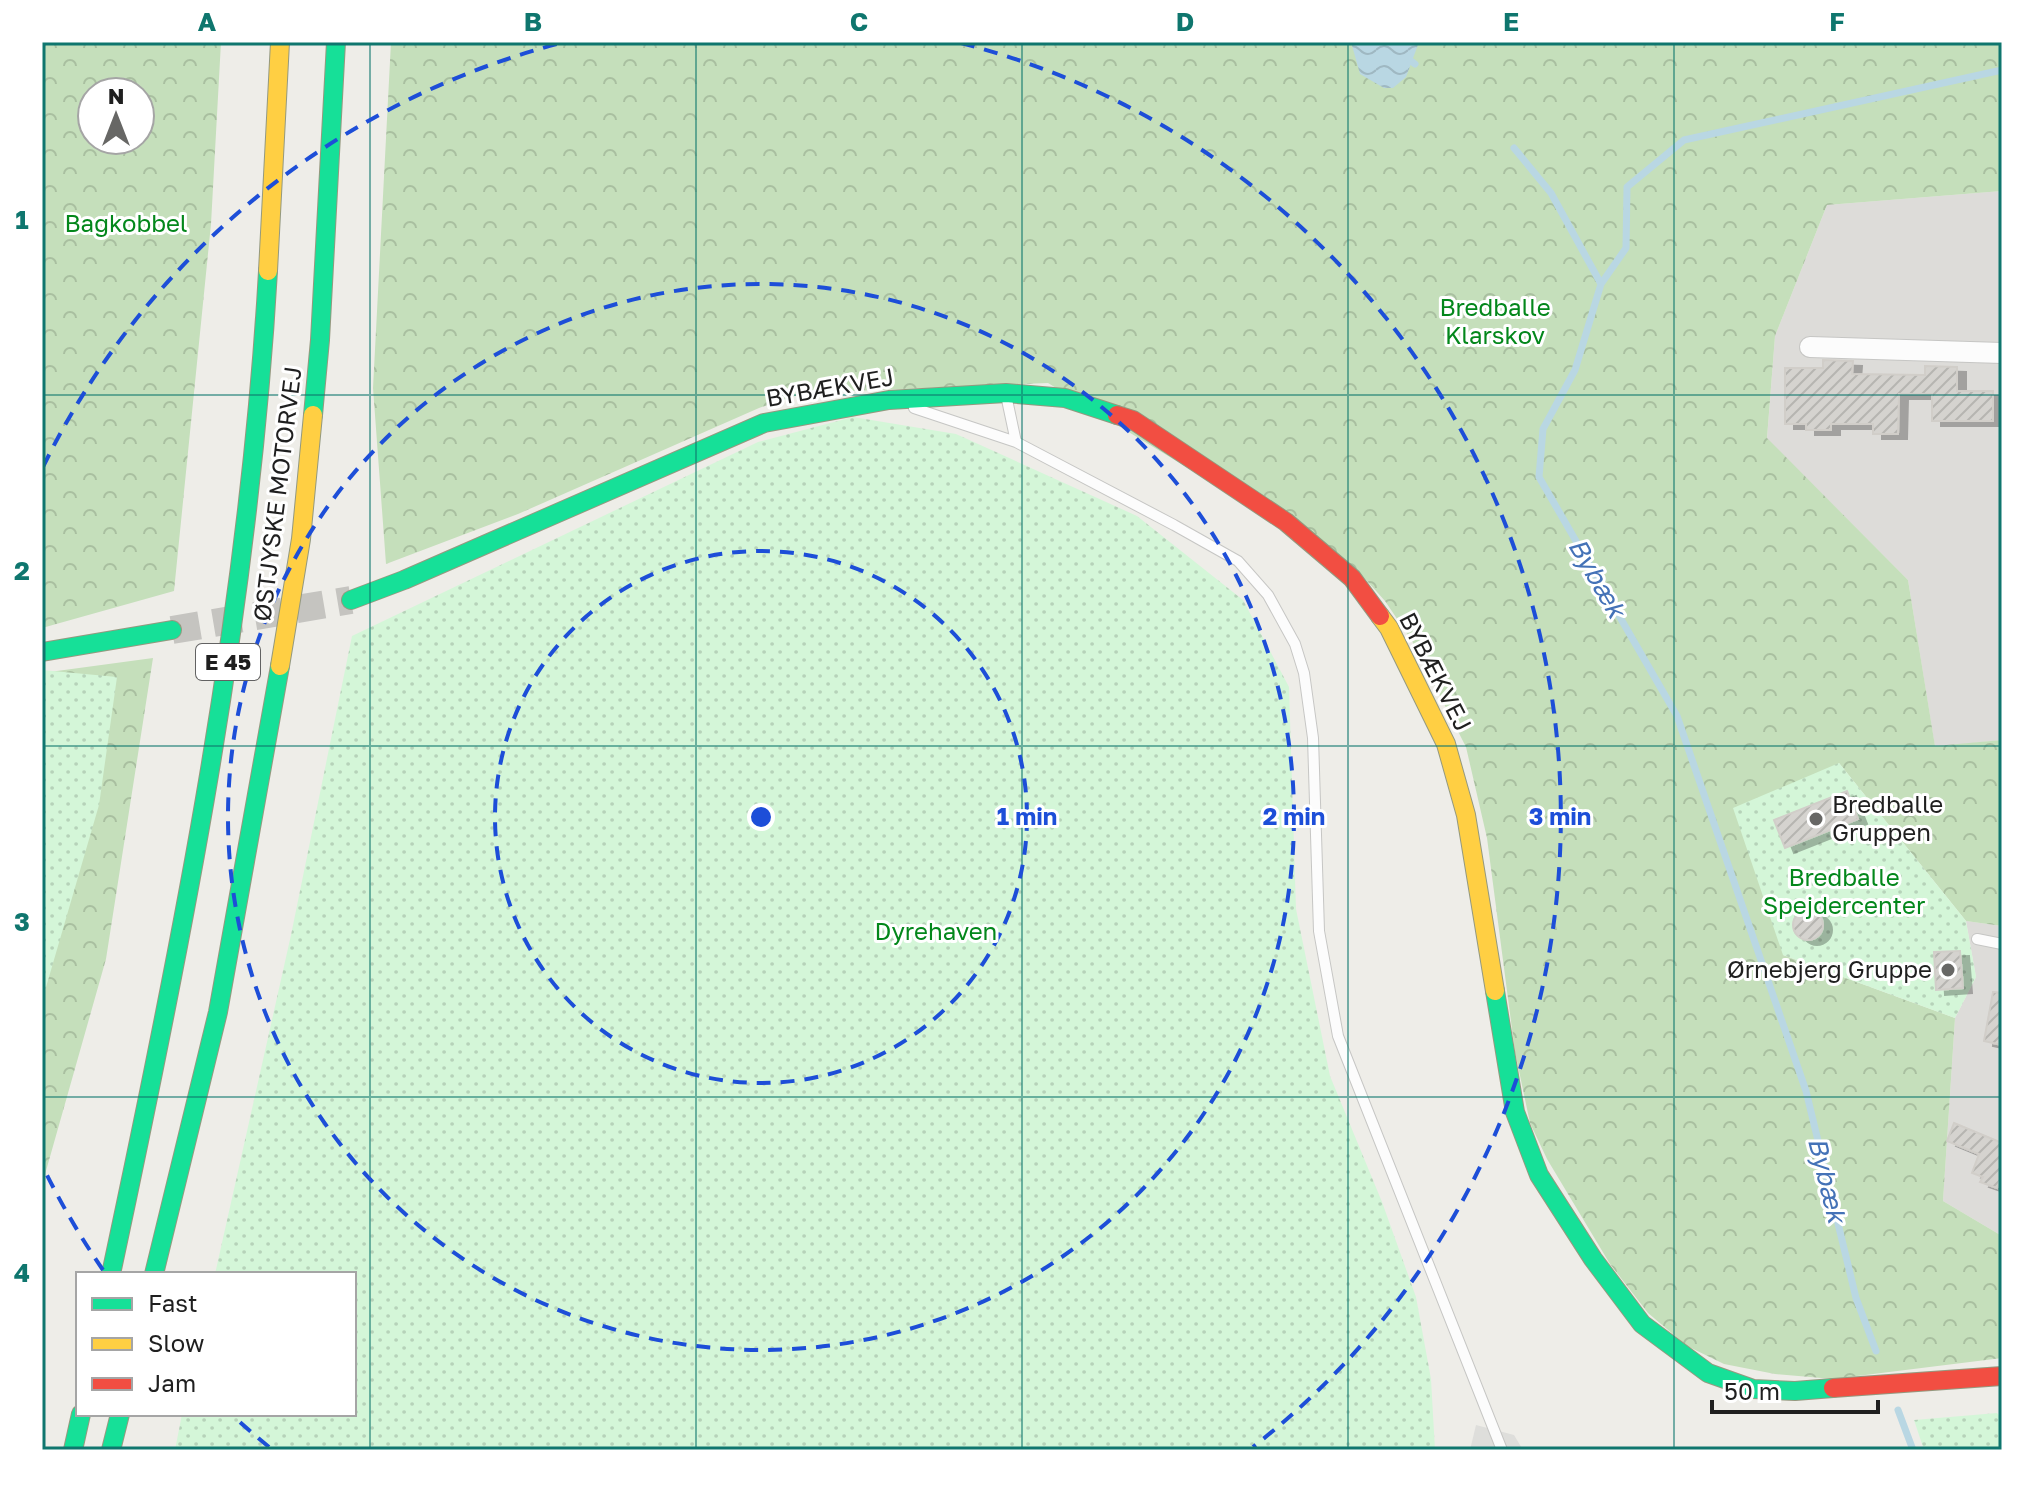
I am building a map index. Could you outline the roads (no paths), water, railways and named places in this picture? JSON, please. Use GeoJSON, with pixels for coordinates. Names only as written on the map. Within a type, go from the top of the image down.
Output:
{"type":"FeatureCollection","features":[{"type":"Feature","properties":{"kind":"main road","name":"ØSTJYSKE MOTORVEJ"},"geometry":{"type":"LineString","coordinates":[[111,1272],[169,1001],[216,750],[247,524],[266,342],[280,42]]}},
{"type":"Feature","properties":{"kind":"main road","name":"ØSTJYSKE MOTORVEJ"},"geometry":{"type":"LineString","coordinates":[[154,1272],[218,1012],[301,539],[320,340],[336,42]]}},
{"type":"Feature","properties":{"kind":"main road","name":"BYBÆKVEJ"},"geometry":{"type":"LineString","coordinates":[[351,600],[404,580],[764,423],[889,400],[1006,393],[1065,398],[1133,420],[1286,522],[1352,578],[1389,628],[1446,744],[1466,815],[1515,1112],[1539,1175],[1593,1259],[1642,1324],[1708,1373],[1753,1389],[1795,1391],[2002,1376]]}},
{"type":"Feature","properties":{"kind":"main road"},"geometry":{"type":"LineString","coordinates":[[42,652],[172,630]]}},
{"type":"Feature","properties":{"kind":"main road"},"geometry":{"type":"LineString","coordinates":[[73,1450],[81,1416]]}},
{"type":"Feature","properties":{"kind":"main road"},"geometry":{"type":"LineString","coordinates":[[111,1450],[120,1416]]}},
{"type":"Feature","properties":{"kind":"street"},"geometry":{"type":"LineString","coordinates":[[1810,347],[2002,353]]}},
{"type":"Feature","properties":{"kind":"lane"},"geometry":{"type":"LineString","coordinates":[[1006,393],[1016,442]]}},
{"type":"Feature","properties":{"kind":"lane"},"geometry":{"type":"LineString","coordinates":[[889,400],[1016,442],[1238,561],[1268,595],[1295,644],[1304,673],[1313,738],[1319,931],[1338,1036],[1502,1450]]}},
{"type":"Feature","properties":{"kind":"lane"},"geometry":{"type":"LineString","coordinates":[[1977,939],[2002,944]]}},
{"type":"Feature","properties":{"kind":"water"},"geometry":{"type":"Polygon","coordinates":[[[1351,42],[1419,42],[1406,77],[1393,88],[1384,88],[1360,74],[1351,42]]]}},
{"type":"Feature","properties":{"kind":"waterway"},"geometry":{"type":"LineString","coordinates":[[1411,61],[1415,64]]}},
{"type":"Feature","properties":{"kind":"waterway","name":"Bybæk"},"geometry":{"type":"LineString","coordinates":[[1876,1351],[1856,1298],[1806,1091],[1677,716],[1539,477],[1543,429],[1575,370],[1601,284],[1626,248],[1627,187],[1684,140],[2002,70]]}},
{"type":"Feature","properties":{"kind":"waterway"},"geometry":{"type":"LineString","coordinates":[[1514,148],[1551,193],[1601,284]]}},
{"type":"Feature","properties":{"kind":"waterway","name":"Bybæk"},"geometry":{"type":"LineString","coordinates":[[1898,1410],[1913,1450]]}},
{"type":"Feature","properties":{"kind":"tunnel"},"geometry":{"type":"LineString","coordinates":[[172,630],[351,600]]}},
{"type":"Feature","properties":{"kind":"place","name":"Bredballe Gruppen"},"geometry":{"type":"Point","coordinates":[1816,819]}},
{"type":"Feature","properties":{"kind":"place","name":"Ørnebjerg Gruppe"},"geometry":{"type":"Point","coordinates":[1948,970]}},
{"type":"Feature","properties":{"kind":"park label","name":"Bagkobbel"},"geometry":{"type":"Point","coordinates":[126,224]}},
{"type":"Feature","properties":{"kind":"park label","name":"Bredballe Klarskov"},"geometry":{"type":"Point","coordinates":[1495,322]}},
{"type":"Feature","properties":{"kind":"park label","name":"Bredballe Spejdercenter"},"geometry":{"type":"Point","coordinates":[1844,892]}},
{"type":"Feature","properties":{"kind":"park label","name":"Dyrehaven"},"geometry":{"type":"Point","coordinates":[936,932]}}]}
